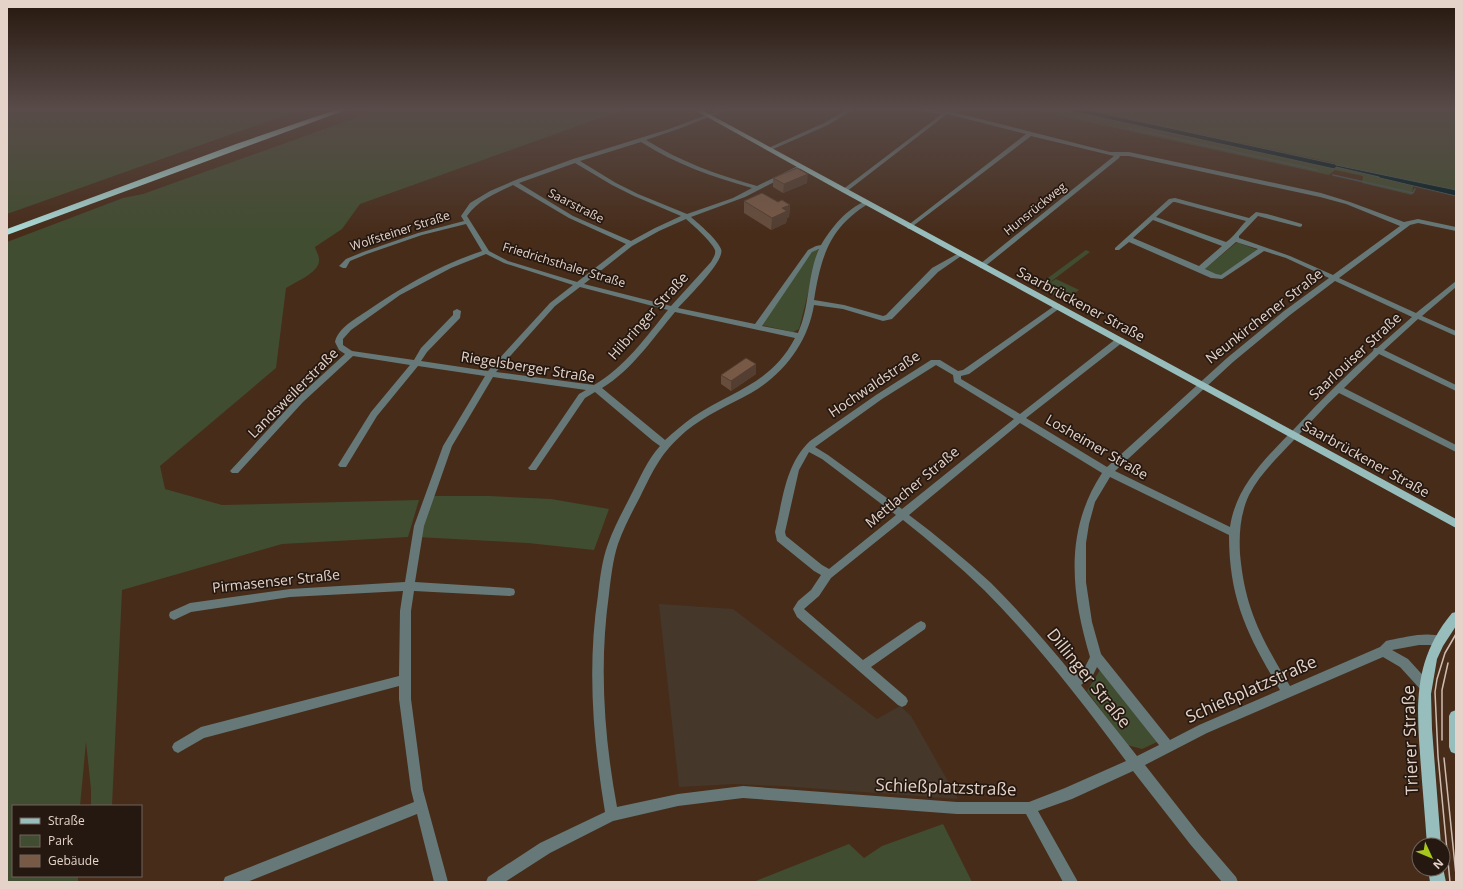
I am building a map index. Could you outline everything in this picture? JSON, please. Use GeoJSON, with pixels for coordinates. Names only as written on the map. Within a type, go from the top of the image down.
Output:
{"type":"FeatureCollection","features":[{"type":"Feature","properties":{"kind":"highway"},"geometry":{"type":"LineString","coordinates":[[7,225],[211,149]]}},
{"type":"Feature","properties":{"kind":"highway"},"geometry":{"type":"LineString","coordinates":[[7,232],[230,149]]}},
{"type":"Feature","properties":{"kind":"main road","name":"Saarbrückener Straße"},"geometry":{"type":"LineString","coordinates":[[769,150],[1456,524]]}},
{"type":"Feature","properties":{"kind":"main road","name":"Trierer Straße"},"geometry":{"type":"LineString","coordinates":[[1433,837],[1425,730],[1425,686],[1431,658],[1439,640],[1456,617]]}},
{"type":"Feature","properties":{"kind":"main road"},"geometry":{"type":"LineString","coordinates":[[1456,716],[1456,746]]}},
{"type":"Feature","properties":{"kind":"street"},"geometry":{"type":"LineString","coordinates":[[466,222],[464,212],[474,202],[488,194],[575,160],[610,149]]}},
{"type":"Feature","properties":{"kind":"street"},"geometry":{"type":"LineString","coordinates":[[655,149],[698,169],[725,179],[758,188]]}},
{"type":"Feature","properties":{"kind":"street"},"geometry":{"type":"LineString","coordinates":[[844,191],[898,149]]}},
{"type":"Feature","properties":{"kind":"street"},"geometry":{"type":"LineString","coordinates":[[909,227],[1010,149]]}},
{"type":"Feature","properties":{"kind":"street"},"geometry":{"type":"LineString","coordinates":[[1092,149],[1110,154],[1129,154],[1321,195],[1348,203],[1405,226]]}},
{"type":"Feature","properties":{"kind":"street","name":"Hunsrückweg"},"geometry":{"type":"LineString","coordinates":[[983,266],[1117,157],[1117,153]]}},
{"type":"Feature","properties":{"kind":"street"},"geometry":{"type":"LineString","coordinates":[[575,160],[607,180],[636,195],[687,216]]}},
{"type":"Feature","properties":{"kind":"street"},"geometry":{"type":"LineString","coordinates":[[441,882],[420,806],[409,742],[403,680],[403,632],[407,586],[416,536],[438,466],[455,429],[489,374],[529,327],[576,284],[631,244],[687,216],[734,199],[800,167]]}},
{"type":"Feature","properties":{"kind":"street","name":"Saarstraße"},"geometry":{"type":"LineString","coordinates":[[514,183],[571,217],[631,244]]}},
{"type":"Feature","properties":{"kind":"street"},"geometry":{"type":"LineString","coordinates":[[1117,249],[1153,218],[1171,200],[1250,220]]}},
{"type":"Feature","properties":{"kind":"street"},"geometry":{"type":"LineString","coordinates":[[612,815],[605,782],[597,701],[602,605],[613,544],[645,476],[666,445],[701,416],[752,389],[774,372],[789,355],[807,319],[823,247],[829,236],[842,221],[866,203]]}},
{"type":"Feature","properties":{"kind":"street"},"geometry":{"type":"LineString","coordinates":[[1200,270],[1235,239],[1236,235],[1256,214],[1260,213],[1300,225]]}},
{"type":"Feature","properties":{"kind":"street","name":"Hilbringer Straße"},"geometry":{"type":"LineString","coordinates":[[533,468],[582,396],[609,380],[634,356],[714,264],[718,256],[718,249],[704,232],[687,216]]}},
{"type":"Feature","properties":{"kind":"street"},"geometry":{"type":"LineString","coordinates":[[1153,218],[1227,245]]}},
{"type":"Feature","properties":{"kind":"street","name":"Neunkirchener Straße"},"geometry":{"type":"LineString","coordinates":[[1096,657],[1085,621],[1080,584],[1081,554],[1083,529],[1088,508],[1096,490],[1108,472],[1230,360],[1287,313],[1411,221],[1418,221],[1456,230]]}},
{"type":"Feature","properties":{"kind":"street","name":"Friedrichsthaler Straße"},"geometry":{"type":"LineString","coordinates":[[466,222],[486,252],[506,262],[576,284],[674,309],[799,336]]}},
{"type":"Feature","properties":{"kind":"street","name":"Wolfsteiner Straße"},"geometry":{"type":"LineString","coordinates":[[343,266],[348,260],[372,250],[420,234],[466,222]]}},
{"type":"Feature","properties":{"kind":"street"},"geometry":{"type":"LineString","coordinates":[[1128,239],[1214,276],[1222,277],[1264,248]]}},
{"type":"Feature","properties":{"kind":"street"},"geometry":{"type":"LineString","coordinates":[[1235,239],[1288,257],[1456,334]]}},
{"type":"Feature","properties":{"kind":"street"},"geometry":{"type":"LineString","coordinates":[[757,327],[810,251],[818,247],[823,247]]}},
{"type":"Feature","properties":{"kind":"street","name":"Landsweilerstraße"},"geometry":{"type":"LineString","coordinates":[[235,471],[300,400],[351,353],[341,348],[338,340],[341,334],[408,285],[443,268],[486,252]]}},
{"type":"Feature","properties":{"kind":"street"},"geometry":{"type":"LineString","coordinates":[[810,302],[844,307],[883,319],[889,317],[935,270],[961,254]]}},
{"type":"Feature","properties":{"kind":"street","name":"Saarlouiser Straße"},"geometry":{"type":"LineString","coordinates":[[1287,692],[1255,638],[1242,606],[1235,572],[1234,533],[1238,510],[1247,488],[1257,474],[1337,388],[1377,350],[1455,285]]}},
{"type":"Feature","properties":{"kind":"street"},"geometry":{"type":"LineString","coordinates":[[957,374],[966,372],[1057,306]]}},
{"type":"Feature","properties":{"kind":"street"},"geometry":{"type":"LineString","coordinates":[[343,465],[374,414],[434,339],[457,316],[457,311]]}},
{"type":"Feature","properties":{"kind":"street","name":"Mettlacher Straße"},"geometry":{"type":"LineString","coordinates":[[902,701],[801,614],[798,608],[814,594],[828,573],[834,571],[1019,419],[1120,340]]}},
{"type":"Feature","properties":{"kind":"street"},"geometry":{"type":"LineString","coordinates":[[1377,350],[1456,388]]}},
{"type":"Feature","properties":{"kind":"street","name":"Riegelsberger Straße"},"geometry":{"type":"LineString","coordinates":[[351,353],[489,374],[596,388],[656,439],[666,445]]}},
{"type":"Feature","properties":{"kind":"street","name":"Hochwaldstraße"},"geometry":{"type":"LineString","coordinates":[[828,573],[818,568],[781,538],[780,532],[797,462],[808,447],[879,397],[934,362],[957,374]]}},
{"type":"Feature","properties":{"kind":"street","name":"Losheimer Straße"},"geometry":{"type":"LineString","coordinates":[[957,374],[957,380],[1108,472],[1234,533]]}},
{"type":"Feature","properties":{"kind":"street"},"geometry":{"type":"LineString","coordinates":[[1337,388],[1456,449]]}},
{"type":"Feature","properties":{"kind":"street"},"geometry":{"type":"LineString","coordinates":[[808,447],[902,514]]}},
{"type":"Feature","properties":{"kind":"street","name":"Dillinger Straße"},"geometry":{"type":"LineString","coordinates":[[902,514],[937,542],[1006,606],[1074,684],[1179,821],[1231,882]]}},
{"type":"Feature","properties":{"kind":"street","name":"Pirmasenser Straße"},"geometry":{"type":"LineString","coordinates":[[174,615],[190,608],[290,593],[407,586],[510,592]]}},
{"type":"Feature","properties":{"kind":"street"},"geometry":{"type":"LineString","coordinates":[[862,667],[921,626]]}},
{"type":"Feature","properties":{"kind":"street","name":"Schießplatzstraße"},"geometry":{"type":"LineString","coordinates":[[493,882],[545,848],[612,815],[678,800],[743,792],[957,808],[1028,808],[1067,794],[1136,763],[1203,729],[1384,651],[1390,645],[1419,640],[1439,640]]}},
{"type":"Feature","properties":{"kind":"street"},"geometry":{"type":"LineString","coordinates":[[1384,651],[1404,663],[1425,686]]}},
{"type":"Feature","properties":{"kind":"street"},"geometry":{"type":"LineString","coordinates":[[1074,684],[1089,671],[1096,657],[1168,747]]}},
{"type":"Feature","properties":{"kind":"street"},"geometry":{"type":"LineString","coordinates":[[178,748],[201,733],[403,680]]}},
{"type":"Feature","properties":{"kind":"street"},"geometry":{"type":"LineString","coordinates":[[230,882],[420,806]]}},
{"type":"Feature","properties":{"kind":"street"},"geometry":{"type":"LineString","coordinates":[[1028,808],[1071,882]]}},
{"type":"Feature","properties":{"kind":"shaded area"},"geometry":{"type":"Polygon","coordinates":[[[659,604],[733,609],[877,719],[900,706],[911,716],[958,799],[782,786],[735,784],[679,787],[659,604]]]}},
{"type":"Feature","properties":{"kind":"green space"},"geometry":{"type":"Polygon","coordinates":[[[7,149],[188,149],[7,214],[7,149]]]}},
{"type":"Feature","properties":{"kind":"green space"},"geometry":{"type":"Polygon","coordinates":[[[267,149],[512,149],[360,204],[342,229],[315,247],[319,256],[319,264],[316,268],[307,276],[286,288],[276,368],[160,466],[165,489],[222,505],[419,500],[408,537],[282,544],[122,590],[112,805],[91,805],[91,789],[86,742],[80,805],[12,805],[12,877],[78,877],[78,882],[7,882],[7,242],[123,198],[143,194],[267,149]]]}},
{"type":"Feature","properties":{"kind":"green space"},"geometry":{"type":"Polygon","coordinates":[[[1213,149],[1246,149],[1330,168],[1336,167],[1413,186],[1412,195],[1362,183],[1363,176],[1335,170],[1329,175],[1213,149]]]}},
{"type":"Feature","properties":{"kind":"green space"},"geometry":{"type":"Polygon","coordinates":[[[1272,149],[1456,149],[1456,190],[1336,165],[1335,163],[1272,149]]]}},
{"type":"Feature","properties":{"kind":"green space"},"geometry":{"type":"Polygon","coordinates":[[[1236,243],[1258,250],[1222,275],[1216,275],[1206,270],[1206,268],[1236,243]]]}},
{"type":"Feature","properties":{"kind":"green space"},"geometry":{"type":"Polygon","coordinates":[[[814,249],[819,250],[799,329],[793,332],[761,325],[814,249]]]}},
{"type":"Feature","properties":{"kind":"green space"},"geometry":{"type":"Polygon","coordinates":[[[1086,250],[1090,252],[1049,283],[1056,279],[1079,290],[1069,298],[1052,294],[1053,290],[1041,283],[1086,250]]]}},
{"type":"Feature","properties":{"kind":"green space"},"geometry":{"type":"Polygon","coordinates":[[[431,496],[489,496],[551,499],[609,509],[594,550],[528,543],[417,537],[431,496]]]}},
{"type":"Feature","properties":{"kind":"green space"},"geometry":{"type":"Polygon","coordinates":[[[1100,670],[1157,742],[1142,749],[1127,745],[1087,691],[1100,670]]]}},
{"type":"Feature","properties":{"kind":"green space"},"geometry":{"type":"Polygon","coordinates":[[[943,824],[972,882],[753,882],[849,844],[864,858],[882,846],[943,824]]]}},
{"type":"Feature","properties":{"kind":"water"},"geometry":{"type":"Polygon","coordinates":[[[1246,149],[1268,149],[1456,190],[1456,196],[1336,167],[1335,169],[1246,149]]]}},
{"type":"Feature","properties":{"kind":"building"},"geometry":{"type":"Polygon","coordinates":[[[797,168],[808,174],[784,184],[773,178],[797,168]]]}},
{"type":"Feature","properties":{"kind":"building"},"geometry":{"type":"Polygon","coordinates":[[[762,193],[778,202],[782,200],[790,205],[782,208],[787,211],[772,218],[744,201],[762,193]]]}},
{"type":"Feature","properties":{"kind":"building"},"geometry":{"type":"Polygon","coordinates":[[[746,358],[756,364],[731,381],[721,375],[746,358]]]}},
{"type":"Feature","properties":{"kind":"waterway"},"geometry":{"type":"LineString","coordinates":[[1225,149],[1317,170]]}},
{"type":"Feature","properties":{"kind":"waterway"},"geometry":{"type":"LineString","coordinates":[[1333,175],[1413,193],[1415,189]]}},
{"type":"Feature","properties":{"kind":"tram line"},"geometry":{"type":"LineString","coordinates":[[1450,882],[1438,756],[1435,692],[1437,679],[1445,653],[1456,634]]}},
{"type":"Feature","properties":{"kind":"tram line"},"geometry":{"type":"LineString","coordinates":[[1442,740],[1442,690],[1448,663]]}},
{"type":"Feature","properties":{"kind":"tram line"},"geometry":{"type":"LineString","coordinates":[[1444,758],[1456,875]]}}]}
